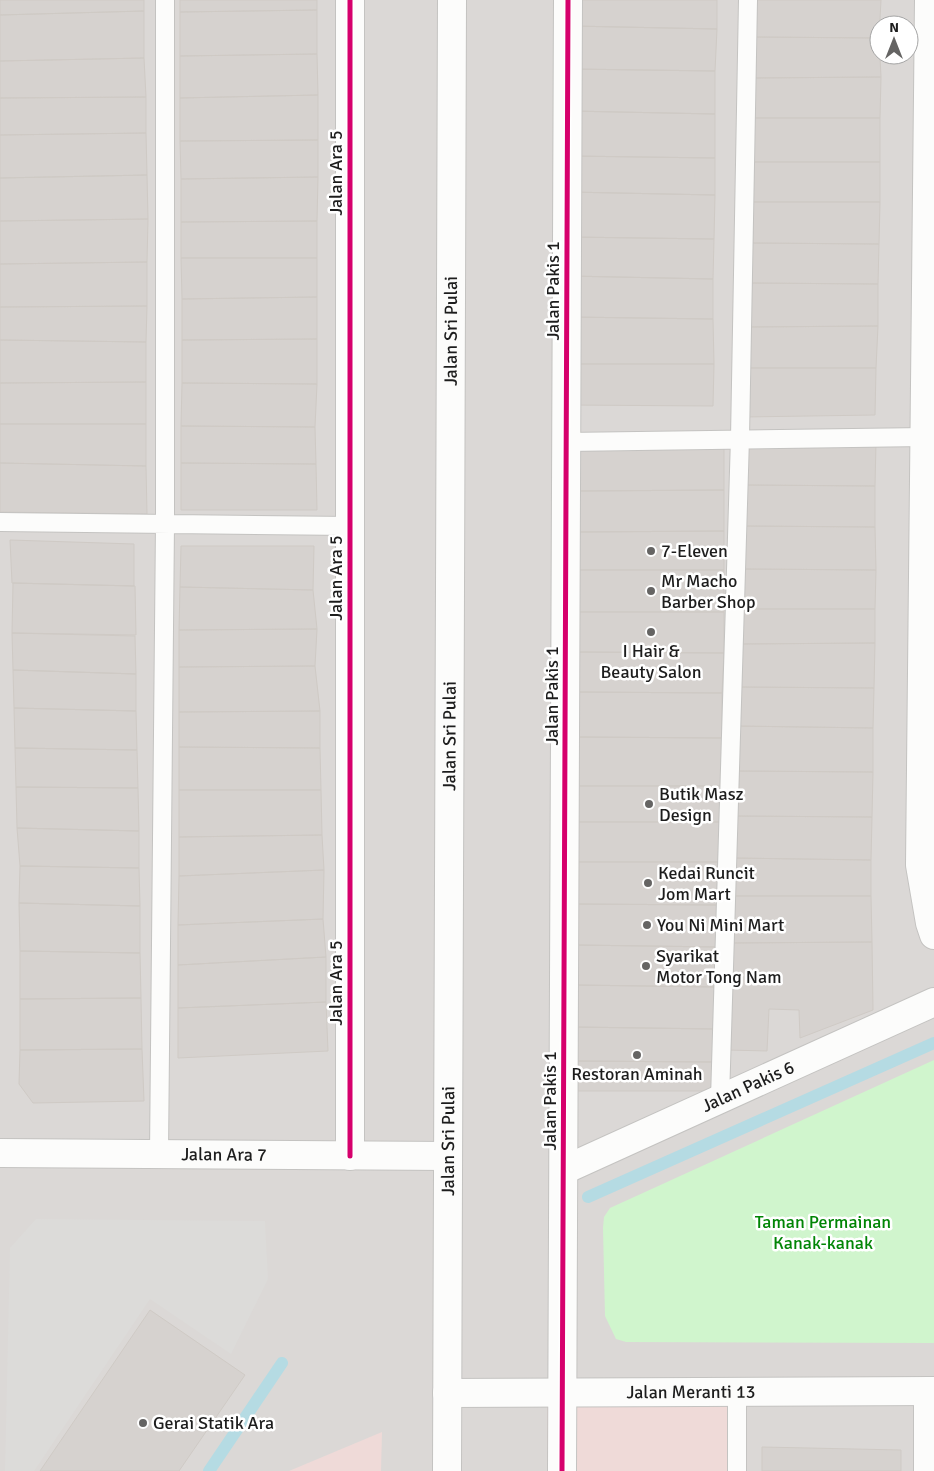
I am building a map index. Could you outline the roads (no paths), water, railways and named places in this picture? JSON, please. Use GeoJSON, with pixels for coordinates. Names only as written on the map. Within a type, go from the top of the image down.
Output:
{"type":"FeatureCollection","features":[{"type":"Feature","properties":{"kind":"street","name":"Jalan Ara 5"},"geometry":{"type":"LineString","coordinates":[[350,0],[350,1156]]}},
{"type":"Feature","properties":{"kind":"street","name":"Jalan Sri Pulai"},"geometry":{"type":"LineString","coordinates":[[445,1470],[447,1393],[452,0]]}},
{"type":"Feature","properties":{"kind":"street","name":"Jalan Pakis 1"},"geometry":{"type":"LineString","coordinates":[[562,1471],[568,0]]}},
{"type":"Feature","properties":{"kind":"street"},"geometry":{"type":"LineString","coordinates":[[929,0],[931,109],[920,865],[930,924],[934,935]]}},
{"type":"Feature","properties":{"kind":"street","name":"Jalan Pakis 6"},"geometry":{"type":"LineString","coordinates":[[564,1170],[934,1002]]}},
{"type":"Feature","properties":{"kind":"street","name":"Jalan Ara 7"},"geometry":{"type":"LineString","coordinates":[[0,1153],[448,1156]]}},
{"type":"Feature","properties":{"kind":"street"},"geometry":{"type":"LineString","coordinates":[[928,1471],[931,1391]]}},
{"type":"Feature","properties":{"kind":"street","name":"Jalan Meranti 13"},"geometry":{"type":"LineString","coordinates":[[447,1393],[931,1391]]}},
{"type":"Feature","properties":{"kind":"lane"},"geometry":{"type":"LineString","coordinates":[[160,1154],[165,524],[165,0]]}},
{"type":"Feature","properties":{"kind":"lane"},"geometry":{"type":"LineString","coordinates":[[720,1100],[740,438],[748,0]]}},
{"type":"Feature","properties":{"kind":"lane"},"geometry":{"type":"LineString","coordinates":[[566,442],[740,438],[925,437]]}},
{"type":"Feature","properties":{"kind":"lane"},"geometry":{"type":"LineString","coordinates":[[0,522],[350,526]]}},
{"type":"Feature","properties":{"kind":"lane"},"geometry":{"type":"LineString","coordinates":[[737,1392],[737,1471]]}},
{"type":"Feature","properties":{"kind":"waterway"},"geometry":{"type":"LineString","coordinates":[[588,1197],[934,1043]]}},
{"type":"Feature","properties":{"kind":"waterway"},"geometry":{"type":"LineString","coordinates":[[209,1471],[282,1363]]}},
{"type":"Feature","properties":{"kind":"place","name":"7-Eleven"},"geometry":{"type":"Point","coordinates":[651,551]}},
{"type":"Feature","properties":{"kind":"place","name":"Mr Macho Barber Shop"},"geometry":{"type":"Point","coordinates":[651,591]}},
{"type":"Feature","properties":{"kind":"place","name":"I Hair & Beauty Salon"},"geometry":{"type":"Point","coordinates":[651,632]}},
{"type":"Feature","properties":{"kind":"place","name":"Butik Masz Design"},"geometry":{"type":"Point","coordinates":[649,804]}},
{"type":"Feature","properties":{"kind":"place","name":"Kedai Runcit Jom Mart"},"geometry":{"type":"Point","coordinates":[648,883]}},
{"type":"Feature","properties":{"kind":"place","name":"You Ni Mini Mart"},"geometry":{"type":"Point","coordinates":[647,925]}},
{"type":"Feature","properties":{"kind":"place","name":"Syarikat Motor Tong Nam"},"geometry":{"type":"Point","coordinates":[646,966]}},
{"type":"Feature","properties":{"kind":"place","name":"Restoran Aminah"},"geometry":{"type":"Point","coordinates":[637,1055]}},
{"type":"Feature","properties":{"kind":"place","name":"Gerai Statik Ara"},"geometry":{"type":"Point","coordinates":[143,1423]}},
{"type":"Feature","properties":{"kind":"park label","name":"Taman Permainan Kanak-kanak"},"geometry":{"type":"Point","coordinates":[823,1232]}}]}
